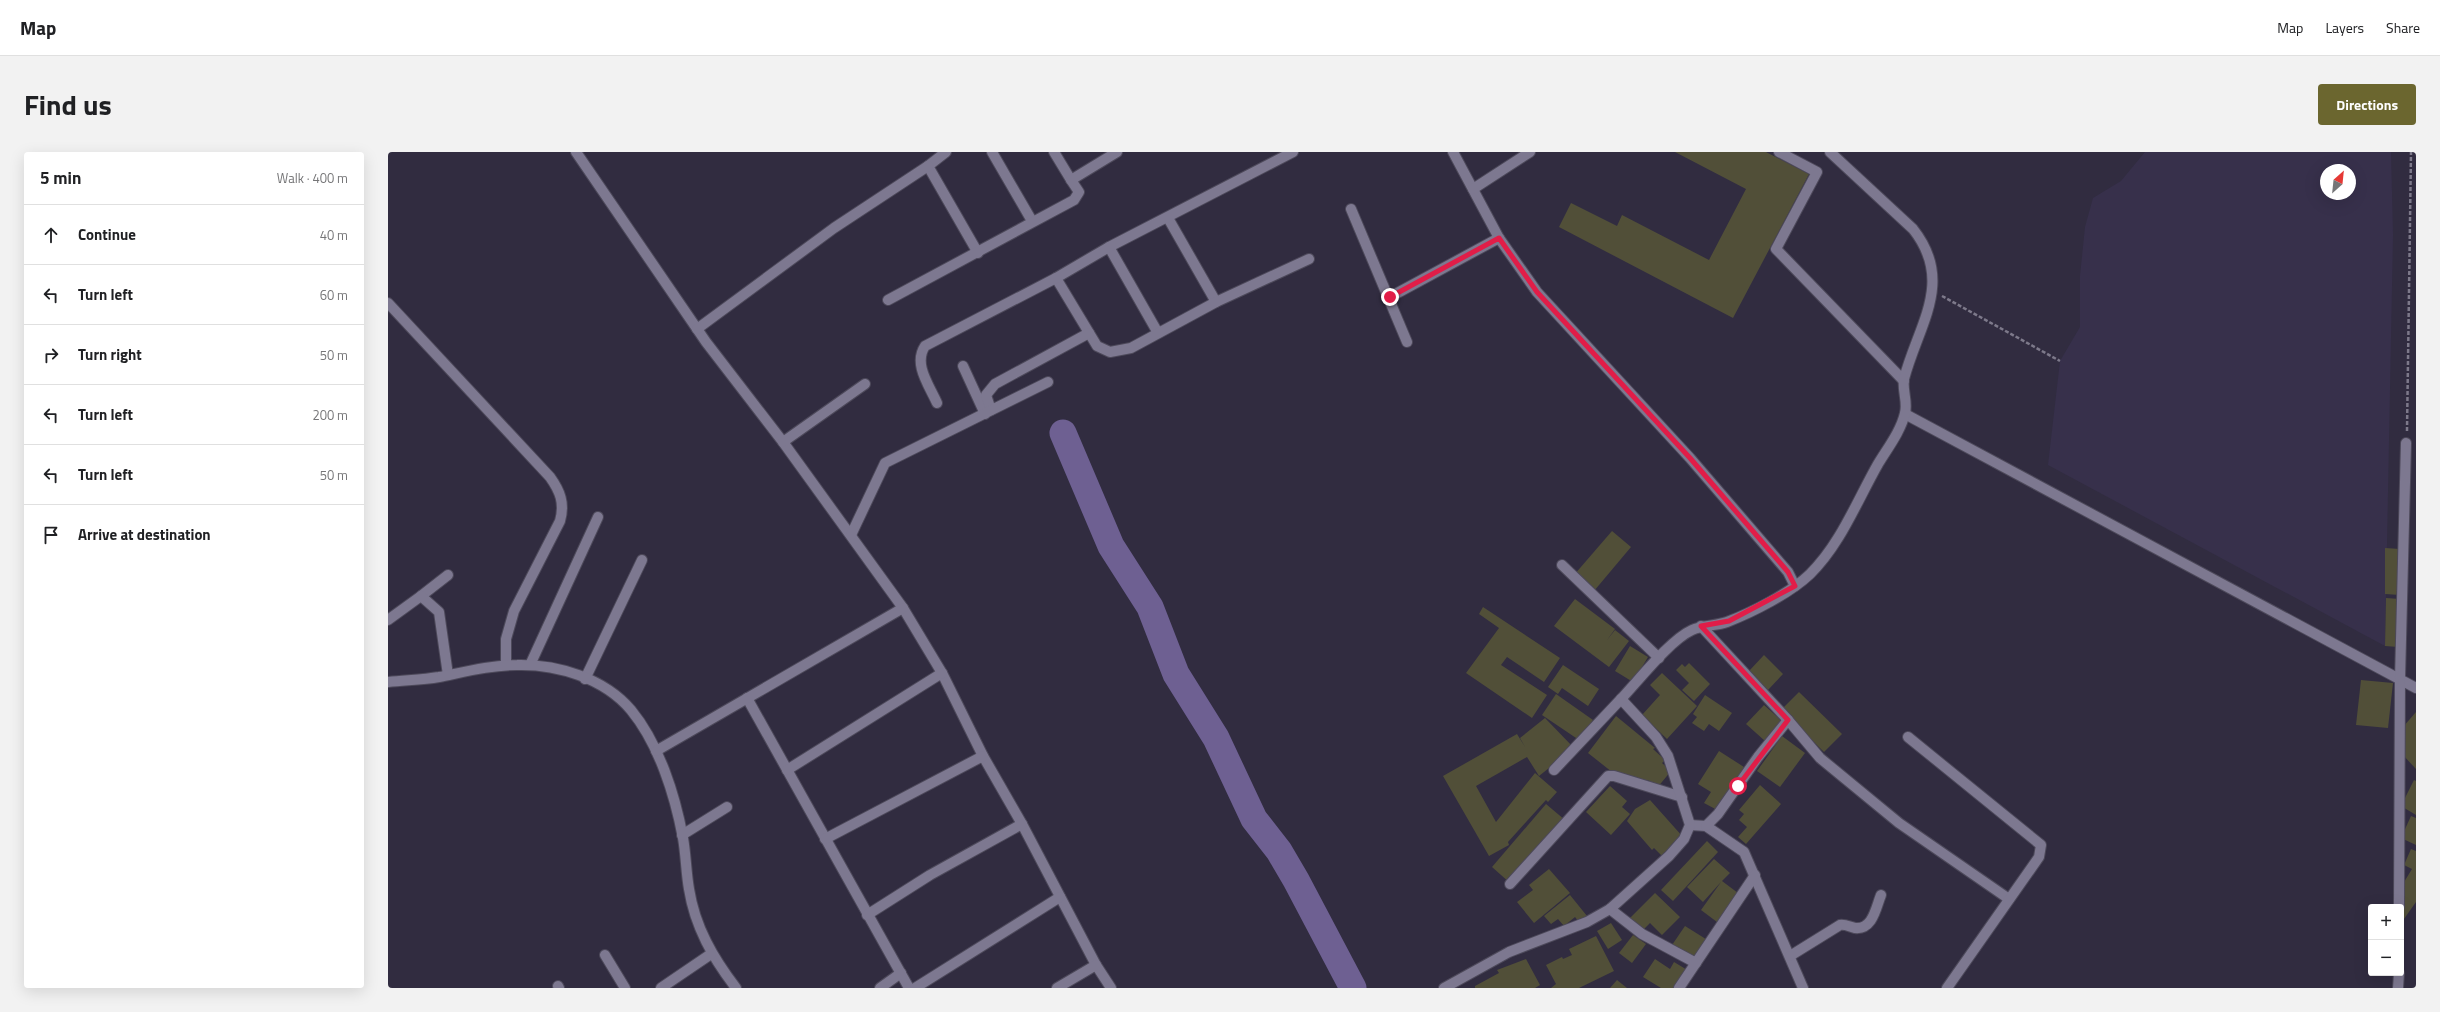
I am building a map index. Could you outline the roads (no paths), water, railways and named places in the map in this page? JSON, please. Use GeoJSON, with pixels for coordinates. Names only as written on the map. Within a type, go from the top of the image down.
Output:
{"type":"FeatureCollection","features":[{"type":"Feature","properties":{"kind":"street"},"geometry":{"type":"LineString","coordinates":[[576,152],[697,329],[783,442],[904,608],[942,673],[984,756],[1022,824],[1096,965],[1111,988]]}},
{"type":"Feature","properties":{"kind":"street"},"geometry":{"type":"LineString","coordinates":[[697,329],[828,233],[928,166],[946,152]]}},
{"type":"Feature","properties":{"kind":"street"},"geometry":{"type":"LineString","coordinates":[[992,152],[1032,221]]}},
{"type":"Feature","properties":{"kind":"street"},"geometry":{"type":"LineString","coordinates":[[888,300],[978,253],[1032,221],[1076,198],[1078,190],[1054,152]]}},
{"type":"Feature","properties":{"kind":"street"},"geometry":{"type":"LineString","coordinates":[[1071,180],[1116,152]]}},
{"type":"Feature","properties":{"kind":"street"},"geometry":{"type":"LineString","coordinates":[[937,403],[919,362],[920,353],[926,346],[1056,278],[1110,247],[1294,152]]}},
{"type":"Feature","properties":{"kind":"street"},"geometry":{"type":"LineString","coordinates":[[1453,152],[1499,238],[1537,292],[1690,458],[1788,572],[1795,586]]}},
{"type":"Feature","properties":{"kind":"street"},"geometry":{"type":"LineString","coordinates":[[1473,189],[1530,152]]}},
{"type":"Feature","properties":{"kind":"street"},"geometry":{"type":"LineString","coordinates":[[1779,152],[1817,172],[1776,249],[1904,381]]}},
{"type":"Feature","properties":{"kind":"street"},"geometry":{"type":"LineString","coordinates":[[1554,770],[1659,658],[1683,635],[1701,626],[1729,621],[1795,586],[1824,558],[1843,528],[1905,414],[1907,404],[1904,381],[1923,327],[1933,291],[1934,275],[1922,240],[1914,229],[1834,154]]}},
{"type":"Feature","properties":{"kind":"street"},"geometry":{"type":"LineString","coordinates":[[928,166],[978,253]]}},
{"type":"Feature","properties":{"kind":"street"},"geometry":{"type":"LineString","coordinates":[[1351,209],[1390,297],[1407,342]]}},
{"type":"Feature","properties":{"kind":"street"},"geometry":{"type":"LineString","coordinates":[[1168,218],[1216,302]]}},
{"type":"Feature","properties":{"kind":"street"},"geometry":{"type":"LineString","coordinates":[[1390,297],[1499,238]]}},
{"type":"Feature","properties":{"kind":"street"},"geometry":{"type":"LineString","coordinates":[[1110,247],[1158,333]]}},
{"type":"Feature","properties":{"kind":"street"},"geometry":{"type":"LineString","coordinates":[[1056,278],[1097,346],[1110,352],[1130,348],[1216,302],[1309,259]]}},
{"type":"Feature","properties":{"kind":"street"},"geometry":{"type":"LineString","coordinates":[[388,302],[550,477],[559,489],[564,510],[514,610],[506,639],[506,665]]}},
{"type":"Feature","properties":{"kind":"street"},"geometry":{"type":"LineString","coordinates":[[988,412],[986,395],[995,384],[1089,333]]}},
{"type":"Feature","properties":{"kind":"street"},"geometry":{"type":"LineString","coordinates":[[963,366],[988,412]]}},
{"type":"Feature","properties":{"kind":"street"},"geometry":{"type":"LineString","coordinates":[[851,535],[885,463],[1048,382]]}},
{"type":"Feature","properties":{"kind":"street"},"geometry":{"type":"LineString","coordinates":[[783,442],[865,384]]}},
{"type":"Feature","properties":{"kind":"street"},"geometry":{"type":"LineString","coordinates":[[1905,414],[2416,688]]}},
{"type":"Feature","properties":{"kind":"street"},"geometry":{"type":"LineString","coordinates":[[2399,904],[2400,679],[2406,443]]}},
{"type":"Feature","properties":{"kind":"street"},"geometry":{"type":"LineString","coordinates":[[530,665],[598,517]]}},
{"type":"Feature","properties":{"kind":"street"},"geometry":{"type":"LineString","coordinates":[[585,678],[642,560]]}},
{"type":"Feature","properties":{"kind":"street"},"geometry":{"type":"LineString","coordinates":[[1562,565],[1659,658]]}},
{"type":"Feature","properties":{"kind":"street"},"geometry":{"type":"LineString","coordinates":[[388,620],[448,575]]}},
{"type":"Feature","properties":{"kind":"street"},"geometry":{"type":"LineString","coordinates":[[421,596],[439,612],[448,675]]}},
{"type":"Feature","properties":{"kind":"street"},"geometry":{"type":"LineString","coordinates":[[656,751],[904,608]]}},
{"type":"Feature","properties":{"kind":"street"},"geometry":{"type":"LineString","coordinates":[[1701,626],[1788,720],[1820,758],[1858,791],[1899,823],[2009,898]]}},
{"type":"Feature","properties":{"kind":"street"},"geometry":{"type":"LineString","coordinates":[[388,682],[448,675],[506,665],[530,665],[560,669],[585,678],[605,689],[631,710],[656,751],[673,793],[682,835],[692,904],[709,956],[736,988]]}},
{"type":"Feature","properties":{"kind":"street"},"geometry":{"type":"LineString","coordinates":[[787,770],[942,673]]}},
{"type":"Feature","properties":{"kind":"street"},"geometry":{"type":"LineString","coordinates":[[747,698],[909,988]]}},
{"type":"Feature","properties":{"kind":"street"},"geometry":{"type":"LineString","coordinates":[[1444,988],[1509,952],[1587,922],[1610,910],[1669,856],[1684,839],[1690,825],[1668,756],[1656,737],[1621,699]]}},
{"type":"Feature","properties":{"kind":"street"},"geometry":{"type":"LineString","coordinates":[[1706,826],[1718,814],[1758,757],[1788,720]]}},
{"type":"Feature","properties":{"kind":"street"},"geometry":{"type":"LineString","coordinates":[[1908,737],[2039,842],[2042,849],[2039,857],[1947,988]]}},
{"type":"Feature","properties":{"kind":"street"},"geometry":{"type":"LineString","coordinates":[[825,839],[984,756]]}},
{"type":"Feature","properties":{"kind":"street"},"geometry":{"type":"LineString","coordinates":[[1510,884],[1608,776],[1614,776],[1682,797]]}},
{"type":"Feature","properties":{"kind":"street"},"geometry":{"type":"LineString","coordinates":[[682,835],[727,807]]}},
{"type":"Feature","properties":{"kind":"street"},"geometry":{"type":"LineString","coordinates":[[867,915],[930,875],[1022,824]]}},
{"type":"Feature","properties":{"kind":"street"},"geometry":{"type":"LineString","coordinates":[[1690,825],[1706,826],[1744,852],[1803,988]]}},
{"type":"Feature","properties":{"kind":"street"},"geometry":{"type":"LineString","coordinates":[[1679,988],[1755,876]]}},
{"type":"Feature","properties":{"kind":"street"},"geometry":{"type":"LineString","coordinates":[[1790,956],[1840,925],[1857,928],[1866,926],[1872,919],[1881,895]]}},
{"type":"Feature","properties":{"kind":"street"},"geometry":{"type":"LineString","coordinates":[[916,988],[1060,897]]}},
{"type":"Feature","properties":{"kind":"street"},"geometry":{"type":"LineString","coordinates":[[1610,910],[1642,934],[1696,963]]}},
{"type":"Feature","properties":{"kind":"street"},"geometry":{"type":"LineString","coordinates":[[605,955],[625,988]]}},
{"type":"Feature","properties":{"kind":"street"},"geometry":{"type":"LineString","coordinates":[[661,988],[709,956]]}},
{"type":"Feature","properties":{"kind":"street"},"geometry":{"type":"LineString","coordinates":[[1056,988],[1096,965]]}},
{"type":"Feature","properties":{"kind":"street"},"geometry":{"type":"LineString","coordinates":[[880,988],[901,973]]}},
{"type":"Feature","properties":{"kind":"street"},"geometry":{"type":"LineString","coordinates":[[2398,976],[2398,988]]}},
{"type":"Feature","properties":{"kind":"waterway"},"geometry":{"type":"LineString","coordinates":[[1063,433],[1111,546],[1150,607],[1176,674],[1216,738],[1254,819],[1279,851],[1296,880],[1353,988]]}}]}
